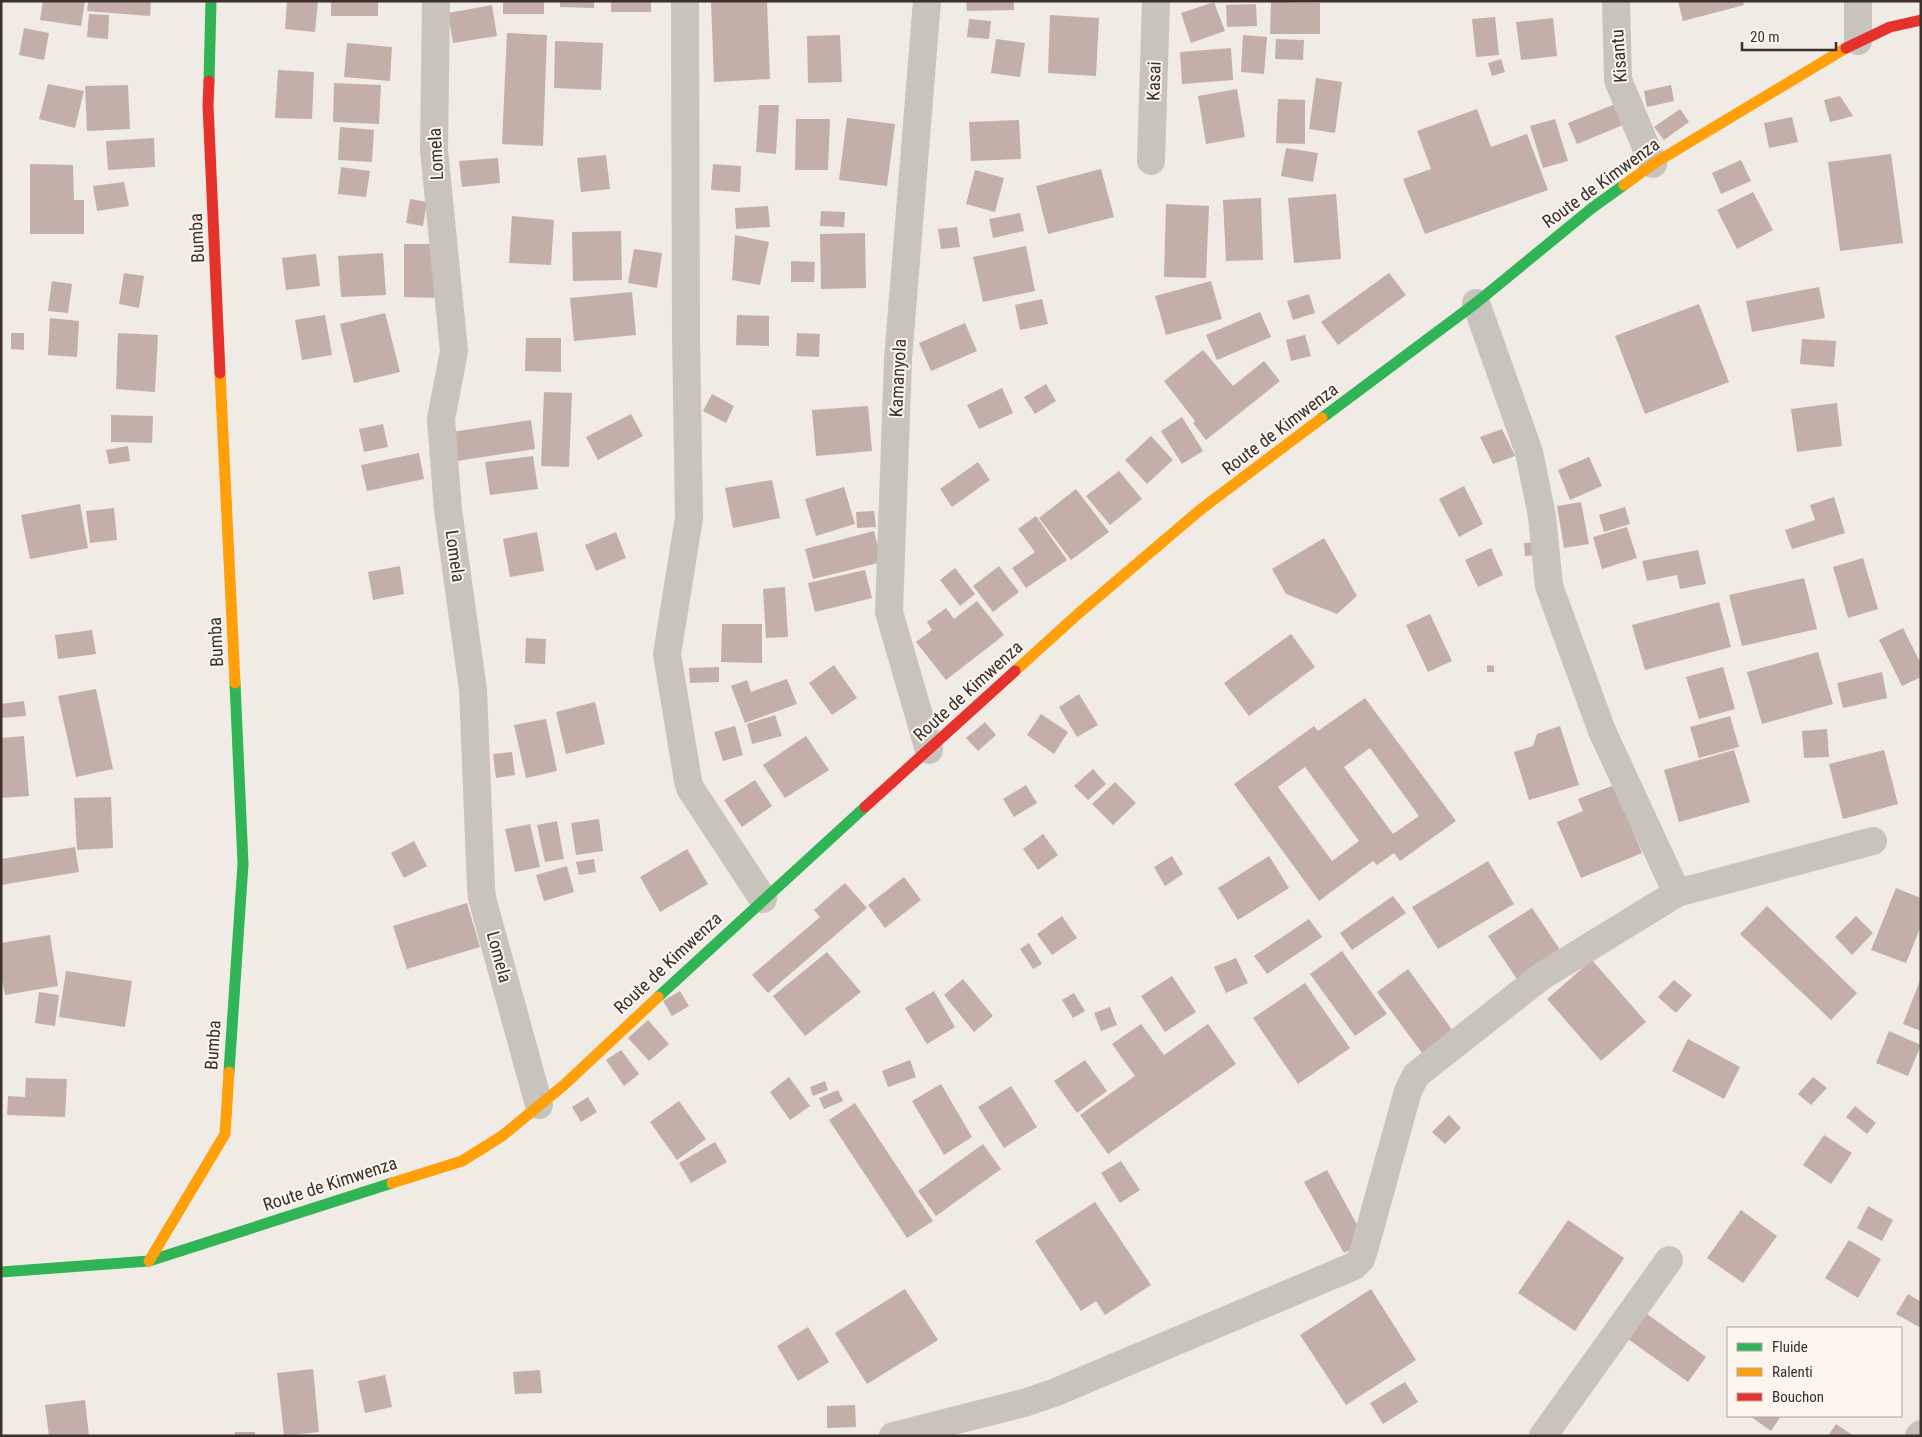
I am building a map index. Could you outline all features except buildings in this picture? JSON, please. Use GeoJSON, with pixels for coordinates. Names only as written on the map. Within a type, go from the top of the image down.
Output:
{"type":"FeatureCollection","features":[{"type":"Feature","properties":{"kind":"street","name":"Bumba"},"geometry":{"type":"LineString","coordinates":[[149,1261],[225,1134],[244,864],[208,105],[211,1]]}},
{"type":"Feature","properties":{"kind":"street","name":"Lomela"},"geometry":{"type":"LineString","coordinates":[[436,1],[434,150],[454,351],[441,419],[448,510],[474,690],[481,887],[539,1105]]}},
{"type":"Feature","properties":{"kind":"street"},"geometry":{"type":"LineString","coordinates":[[685,1],[686,335],[689,518],[667,654],[690,788],[763,899]]}},
{"type":"Feature","properties":{"kind":"street","name":"Kamanyola"},"geometry":{"type":"LineString","coordinates":[[927,1],[898,359],[889,612],[929,750]]}},
{"type":"Feature","properties":{"kind":"street","name":"Kasai"},"geometry":{"type":"LineString","coordinates":[[1151,161],[1156,1]]}},
{"type":"Feature","properties":{"kind":"street","name":"Kisantu"},"geometry":{"type":"LineString","coordinates":[[1616,1],[1618,80],[1653,164]]}},
{"type":"Feature","properties":{"kind":"street"},"geometry":{"type":"LineString","coordinates":[[1858,1],[1858,41]]}},
{"type":"Feature","properties":{"kind":"street","name":"Route de Kimwenza"},"geometry":{"type":"LineString","coordinates":[[3,1269],[149,1261],[462,1160],[502,1136],[564,1085],[763,899],[1079,613],[1200,510],[1476,304],[1592,208],[1653,164],[1858,41],[1890,27],[1921,20]]}},
{"type":"Feature","properties":{"kind":"street"},"geometry":{"type":"LineString","coordinates":[[1476,304],[1529,452],[1542,516],[1549,586],[1602,731],[1677,893]]}},
{"type":"Feature","properties":{"kind":"street"},"geometry":{"type":"LineString","coordinates":[[893,1436],[1024,1403],[1056,1392],[1354,1266],[1361,1259],[1364,1250],[1408,1091],[1416,1075],[1542,976],[1677,893],[1873,841]]}},
{"type":"Feature","properties":{"kind":"street"},"geometry":{"type":"LineString","coordinates":[[1543,1436],[1669,1260]]}},
{"type":"Feature","properties":{"kind":"traffic: fast"},"geometry":{"type":"LineString","coordinates":[[209,81],[211,1]]}},
{"type":"Feature","properties":{"kind":"traffic: fast"},"geometry":{"type":"LineString","coordinates":[[1322,418],[1476,303],[1592,208],[1624,185]]}},
{"type":"Feature","properties":{"kind":"traffic: fast"},"geometry":{"type":"LineString","coordinates":[[229,1072],[243,864],[235,683]]}},
{"type":"Feature","properties":{"kind":"traffic: fast"},"geometry":{"type":"LineString","coordinates":[[658,997],[865,807]]}},
{"type":"Feature","properties":{"kind":"traffic: fast"},"geometry":{"type":"LineString","coordinates":[[1,1272],[149,1261],[392,1183]]}},
{"type":"Feature","properties":{"kind":"traffic: slow"},"geometry":{"type":"LineString","coordinates":[[1624,185],[1653,164],[1846,48]]}},
{"type":"Feature","properties":{"kind":"traffic: slow"},"geometry":{"type":"LineString","coordinates":[[220,373],[235,683]]}},
{"type":"Feature","properties":{"kind":"traffic: slow"},"geometry":{"type":"LineString","coordinates":[[1015,671],[1079,613],[1200,510],[1322,418]]}},
{"type":"Feature","properties":{"kind":"traffic: slow"},"geometry":{"type":"LineString","coordinates":[[392,1183],[462,1161],[502,1136],[564,1085],[658,997]]}},
{"type":"Feature","properties":{"kind":"traffic: slow"},"geometry":{"type":"LineString","coordinates":[[149,1261],[225,1134],[229,1072]]}},
{"type":"Feature","properties":{"kind":"traffic: jam"},"geometry":{"type":"LineString","coordinates":[[1846,48],[1890,27],[1921,20]]}},
{"type":"Feature","properties":{"kind":"traffic: jam"},"geometry":{"type":"LineString","coordinates":[[209,81],[208,105],[220,373]]}},
{"type":"Feature","properties":{"kind":"traffic: jam"},"geometry":{"type":"LineString","coordinates":[[865,807],[1015,671]]}}]}
